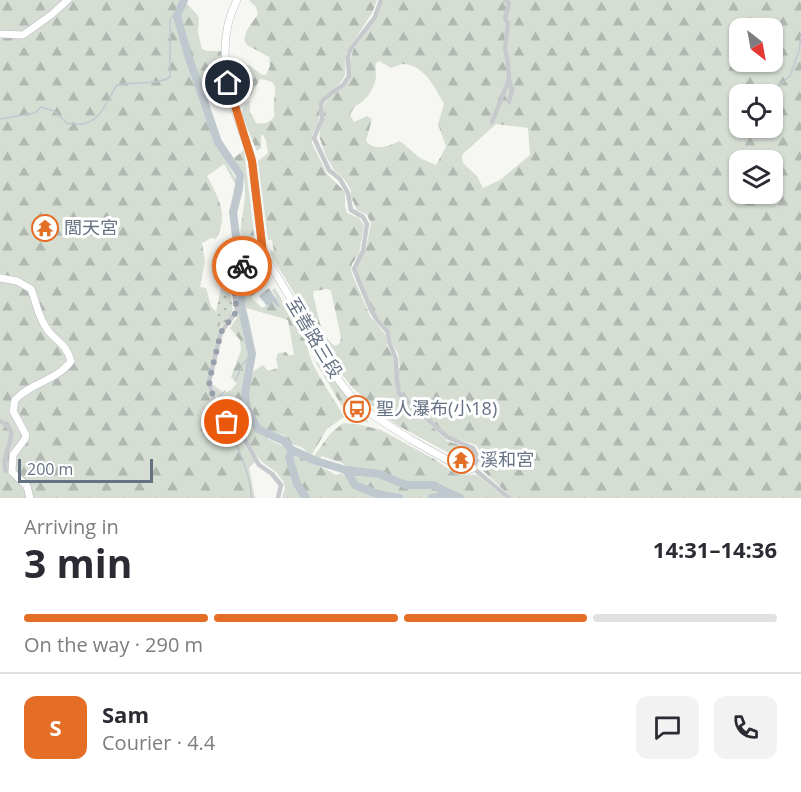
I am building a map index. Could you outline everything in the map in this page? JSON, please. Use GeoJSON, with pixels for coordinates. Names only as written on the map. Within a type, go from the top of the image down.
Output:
{"type":"FeatureCollection","features":[{"type":"Feature","properties":{"kind":"street"},"geometry":{"type":"LineString","coordinates":[[0,34],[23,35],[68,0]]}},
{"type":"Feature","properties":{"kind":"street","name":"至善路三段"},"geometry":{"type":"LineString","coordinates":[[237,0],[230,13],[226,38],[228,83],[252,161],[263,253],[306,324],[324,361],[350,396],[381,422],[451,462],[460,470],[473,468]]}},
{"type":"Feature","properties":{"kind":"street"},"geometry":{"type":"LineString","coordinates":[[381,0],[375,17],[350,50],[349,76],[344,84],[324,99],[321,104],[322,119],[314,138],[329,170],[340,179],[348,193],[351,210],[363,217],[367,224],[363,251],[354,269],[376,320],[388,332],[389,342],[396,359],[399,393],[447,437],[474,449],[478,458],[473,468],[509,498]]}},
{"type":"Feature","properties":{"kind":"street"},"geometry":{"type":"LineString","coordinates":[[509,102],[512,90],[505,48],[508,22],[505,19],[507,2],[516,0]]}},
{"type":"Feature","properties":{"kind":"street"},"geometry":{"type":"LineString","coordinates":[[492,122],[509,80]]}},
{"type":"Feature","properties":{"kind":"street"},"geometry":{"type":"LineString","coordinates":[[263,253],[241,266],[232,278],[237,311],[221,332],[209,382],[216,406],[221,414],[239,430],[260,465],[281,485],[278,498]]}},
{"type":"Feature","properties":{"kind":"street"},"geometry":{"type":"LineString","coordinates":[[0,278],[17,281],[32,290],[40,318],[50,333],[66,345],[71,361],[63,369],[30,387],[15,400],[13,411],[26,439],[13,455],[12,472]]}},
{"type":"Feature","properties":{"kind":"street"},"geometry":{"type":"LineString","coordinates":[[0,421],[8,425],[11,430],[5,456],[5,470],[12,472],[27,486],[30,498]]}},
{"type":"Feature","properties":{"kind":"green space"},"geometry":{"type":"Polygon","coordinates":[[[0,0],[184,0],[199,17],[198,32],[202,49],[222,53],[221,87],[201,99],[215,142],[240,186],[241,196],[233,232],[238,263],[234,265],[231,203],[235,184],[224,164],[207,176],[219,200],[222,223],[216,239],[211,238],[202,243],[205,261],[200,287],[206,288],[211,306],[218,314],[220,325],[208,382],[215,408],[236,432],[255,462],[249,468],[255,498],[0,498],[0,0]]]}},
{"type":"Feature","properties":{"kind":"green space"},"geometry":{"type":"Polygon","coordinates":[[[249,0],[377,0],[372,13],[346,53],[345,75],[342,81],[321,102],[312,143],[327,174],[345,192],[347,213],[359,218],[364,225],[359,254],[352,264],[351,271],[370,316],[386,335],[387,345],[395,362],[395,382],[399,395],[447,441],[472,449],[475,458],[467,467],[460,466],[465,458],[459,452],[454,456],[397,425],[382,415],[352,387],[321,343],[310,319],[272,257],[270,251],[274,251],[272,240],[268,240],[258,161],[268,153],[266,141],[261,135],[261,148],[257,151],[241,114],[245,104],[250,100],[250,112],[256,123],[270,121],[274,117],[275,88],[270,81],[260,79],[251,95],[240,97],[236,95],[233,79],[235,65],[249,65],[262,75],[266,75],[270,66],[269,57],[247,45],[244,40],[247,30],[258,14],[256,7],[249,0]],[[328,289],[314,291],[313,295],[325,336],[335,346],[339,344],[341,338],[331,291],[328,289]]]}},
{"type":"Feature","properties":{"kind":"green space"},"geometry":{"type":"Polygon","coordinates":[[[383,0],[801,0],[801,498],[512,498],[478,466],[481,456],[476,445],[448,436],[405,396],[400,389],[398,354],[391,342],[390,331],[375,314],[356,270],[366,248],[371,223],[367,215],[357,210],[351,197],[351,190],[334,170],[319,136],[324,105],[348,83],[351,76],[350,62],[353,50],[378,16],[383,0]],[[379,61],[376,63],[376,78],[371,91],[366,99],[355,106],[350,115],[354,122],[367,116],[372,119],[366,141],[370,144],[382,147],[400,141],[420,158],[436,165],[446,147],[438,124],[444,104],[428,79],[418,69],[402,64],[391,68],[379,61]],[[496,124],[462,155],[463,163],[477,176],[483,188],[500,180],[530,155],[528,128],[496,124]]]}},
{"type":"Feature","properties":{"kind":"green space"},"geometry":{"type":"Polygon","coordinates":[[[244,150],[256,251],[245,258],[240,239],[245,185],[234,158],[244,150]]]}},
{"type":"Feature","properties":{"kind":"green space"},"geometry":{"type":"Polygon","coordinates":[[[253,267],[262,267],[259,290],[251,297],[262,308],[272,302],[279,306],[272,290],[275,288],[308,345],[316,371],[344,417],[327,429],[311,456],[303,448],[290,443],[283,435],[269,431],[268,439],[285,447],[288,453],[336,475],[342,473],[353,486],[355,485],[353,477],[348,467],[322,456],[318,460],[314,456],[330,434],[343,423],[357,424],[381,430],[434,459],[456,474],[477,475],[505,498],[282,498],[285,488],[283,481],[276,472],[262,462],[226,416],[212,384],[224,393],[231,390],[237,383],[231,377],[241,350],[240,340],[230,328],[242,310],[246,274],[253,267]],[[246,308],[252,332],[253,352],[244,381],[263,365],[268,371],[278,368],[276,359],[278,353],[286,352],[289,356],[294,355],[288,320],[246,308]]]}},
{"type":"Feature","properties":{"kind":"green space"},"geometry":{"type":"Polygon","coordinates":[[[228,282],[232,311],[226,322],[219,328],[216,311],[221,288],[228,282]]]}},
{"type":"Feature","properties":{"kind":"green space"},"geometry":{"type":"Polygon","coordinates":[[[319,360],[327,367],[369,423],[348,416],[316,363],[319,360]]]}},
{"type":"Feature","properties":{"kind":"water"},"geometry":{"type":"Polygon","coordinates":[[[269,288],[280,305],[278,307],[273,302],[267,306],[259,296],[269,288]]]}},
{"type":"Feature","properties":{"kind":"waterway"},"geometry":{"type":"LineString","coordinates":[[0,119],[35,113],[41,107],[54,111],[68,124],[82,124],[89,122],[99,114],[117,85],[158,81],[170,77],[170,20],[184,0]]}},
{"type":"Feature","properties":{"kind":"waterway"},"geometry":{"type":"LineString","coordinates":[[184,0],[177,16],[188,55],[218,142],[240,175],[233,212],[236,236],[246,268],[243,276],[241,306],[252,354],[245,393],[247,409],[258,429],[284,441],[292,450],[316,461],[346,470],[355,485],[377,494],[399,498]]}},
{"type":"Feature","properties":{"kind":"waterway"},"geometry":{"type":"LineString","coordinates":[[781,84],[790,76],[799,51],[801,36]]}},
{"type":"Feature","properties":{"kind":"waterway"},"geometry":{"type":"LineString","coordinates":[[235,381],[243,364],[252,354]]}},
{"type":"Feature","properties":{"kind":"waterway"},"geometry":{"type":"LineString","coordinates":[[224,414],[218,404],[218,398],[225,391]]}},
{"type":"Feature","properties":{"kind":"waterway"},"geometry":{"type":"LineString","coordinates":[[227,425],[246,471],[251,498]]}},
{"type":"Feature","properties":{"kind":"waterway"},"geometry":{"type":"LineString","coordinates":[[292,450],[289,457],[297,484],[306,498]]}},
{"type":"Feature","properties":{"kind":"waterway"},"geometry":{"type":"LineString","coordinates":[[346,470],[379,474],[406,485],[433,485],[451,494]]}},
{"type":"Feature","properties":{"kind":"waterway"},"geometry":{"type":"LineString","coordinates":[[432,498],[451,494],[460,498]]}},
{"type":"Feature","properties":{"kind":"way so far"},"geometry":{"type":"LineString","coordinates":[[227,422],[216,406],[209,382],[222,329],[237,311],[232,278],[242,266]]}},
{"type":"Feature","properties":{"kind":"place","name":"閭天宮"},"geometry":{"type":"Point","coordinates":[45,228]}},
{"type":"Feature","properties":{"kind":"place","name":"聖人瀑布(小18)"},"geometry":{"type":"Point","coordinates":[357,409]}},
{"type":"Feature","properties":{"kind":"place","name":"溪和宮"},"geometry":{"type":"Point","coordinates":[461,460]}},
{"type":"Feature","properties":{"kind":"route"},"geometry":{"type":"LineString","coordinates":[[228,83],[252,161],[263,253],[242,266]]}}]}
